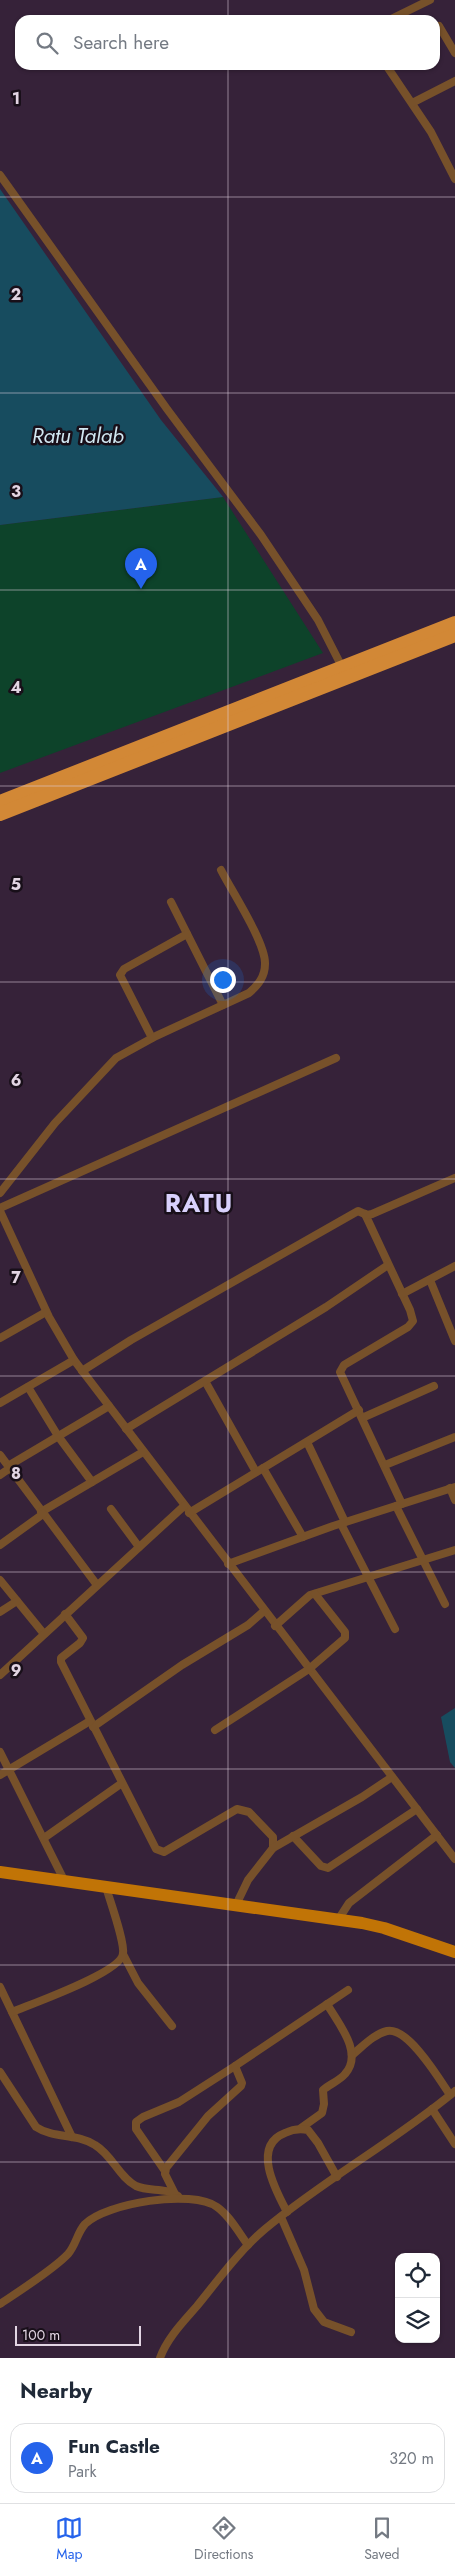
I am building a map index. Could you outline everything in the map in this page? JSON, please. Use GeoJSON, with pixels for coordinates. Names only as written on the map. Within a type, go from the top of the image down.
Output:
{"type":"FeatureCollection","features":[{"type":"Feature","properties":{"kind":"highway"},"geometry":{"type":"LineString","coordinates":[[0,802],[455,623]]}},
{"type":"Feature","properties":{"kind":"highway"},"geometry":{"type":"LineString","coordinates":[[0,814],[455,635]]}},
{"type":"Feature","properties":{"kind":"main road"},"geometry":{"type":"LineString","coordinates":[[0,1872],[384,1928],[455,1952]]}},
{"type":"Feature","properties":{"kind":"street"},"geometry":{"type":"LineString","coordinates":[[399,15],[430,0]]}},
{"type":"Feature","properties":{"kind":"street"},"geometry":{"type":"LineString","coordinates":[[440,28],[455,53]]}},
{"type":"Feature","properties":{"kind":"street"},"geometry":{"type":"LineString","coordinates":[[389,70],[431,132],[455,179]]}},
{"type":"Feature","properties":{"kind":"street"},"geometry":{"type":"LineString","coordinates":[[412,103],[455,81]]}},
{"type":"Feature","properties":{"kind":"street"},"geometry":{"type":"LineString","coordinates":[[0,175],[72,278],[261,535],[318,620],[342,667]]}},
{"type":"Feature","properties":{"kind":"street"},"geometry":{"type":"LineString","coordinates":[[0,1193],[55,1123],[116,1058],[152,1038],[249,993],[258,985],[263,976],[266,962],[256,934],[220,870]]}},
{"type":"Feature","properties":{"kind":"street"},"geometry":{"type":"LineString","coordinates":[[171,902],[223,1005]]}},
{"type":"Feature","properties":{"kind":"street"},"geometry":{"type":"LineString","coordinates":[[152,1038],[120,978],[121,972],[187,934]]}},
{"type":"Feature","properties":{"kind":"street"},"geometry":{"type":"LineString","coordinates":[[336,1058],[0,1210],[46,1312],[74,1360],[186,1510],[455,1859]]}},
{"type":"Feature","properties":{"kind":"street"},"geometry":{"type":"LineString","coordinates":[[82,1371],[131,1340],[354,1214],[361,1211],[365,1214],[372,1214],[455,1178]]}},
{"type":"Feature","properties":{"kind":"street"},"geometry":{"type":"LineString","coordinates":[[365,1214],[413,1318],[411,1324],[354,1358],[340,1370],[385,1466],[422,1560],[444,1604]]}},
{"type":"Feature","properties":{"kind":"street"},"geometry":{"type":"LineString","coordinates":[[126,1429],[326,1307],[388,1265]]}},
{"type":"Feature","properties":{"kind":"street"},"geometry":{"type":"LineString","coordinates":[[402,1294],[455,1266]]}},
{"type":"Feature","properties":{"kind":"street"},"geometry":{"type":"LineString","coordinates":[[430,1280],[454,1338]]}},
{"type":"Feature","properties":{"kind":"street"},"geometry":{"type":"LineString","coordinates":[[0,1338],[46,1312]]}},
{"type":"Feature","properties":{"kind":"street"},"geometry":{"type":"LineString","coordinates":[[0,1403],[74,1360]]}},
{"type":"Feature","properties":{"kind":"street"},"geometry":{"type":"LineString","coordinates":[[205,1381],[303,1537]]}},
{"type":"Feature","properties":{"kind":"street"},"geometry":{"type":"LineString","coordinates":[[0,1674],[139,1547],[186,1510],[361,1414],[434,1386]]}},
{"type":"Feature","properties":{"kind":"street"},"geometry":{"type":"LineString","coordinates":[[28,1387],[58,1436],[92,1482]]}},
{"type":"Feature","properties":{"kind":"street"},"geometry":{"type":"LineString","coordinates":[[0,1475],[9,1467],[109,1406]]}},
{"type":"Feature","properties":{"kind":"street"},"geometry":{"type":"LineString","coordinates":[[385,1466],[455,1437]]}},
{"type":"Feature","properties":{"kind":"street"},"geometry":{"type":"LineString","coordinates":[[307,1442],[343,1523],[395,1629]]}},
{"type":"Feature","properties":{"kind":"street"},"geometry":{"type":"LineString","coordinates":[[0,1545],[42,1513],[143,1452]]}},
{"type":"Feature","properties":{"kind":"street"},"geometry":{"type":"LineString","coordinates":[[0,1455],[97,1585]]}},
{"type":"Feature","properties":{"kind":"street"},"geometry":{"type":"LineString","coordinates":[[228,1564],[452,1487],[455,1500]]}},
{"type":"Feature","properties":{"kind":"street"},"geometry":{"type":"LineString","coordinates":[[111,1509],[139,1547]]}},
{"type":"Feature","properties":{"kind":"street"},"geometry":{"type":"LineString","coordinates":[[275,1626],[303,1600],[315,1594],[455,1550]]}},
{"type":"Feature","properties":{"kind":"street"},"geometry":{"type":"LineString","coordinates":[[0,1580],[44,1634]]}},
{"type":"Feature","properties":{"kind":"street"},"geometry":{"type":"LineString","coordinates":[[215,1730],[309,1669],[346,1636],[315,1594]]}},
{"type":"Feature","properties":{"kind":"street"},"geometry":{"type":"LineString","coordinates":[[0,1612],[16,1600]]}},
{"type":"Feature","properties":{"kind":"street"},"geometry":{"type":"LineString","coordinates":[[0,1775],[92,1724],[182,1665],[248,1625],[264,1611]]}},
{"type":"Feature","properties":{"kind":"street"},"geometry":{"type":"LineString","coordinates":[[65,1614],[83,1638],[80,1643],[61,1658],[61,1662],[156,1849],[160,1853],[237,1809],[249,1812],[268,1830],[274,1842],[273,1848]]}},
{"type":"Feature","properties":{"kind":"street"},"geometry":{"type":"LineString","coordinates":[[0,1752],[64,1880]]}},
{"type":"Feature","properties":{"kind":"street"},"geometry":{"type":"LineString","coordinates":[[236,1905],[248,1880],[273,1848],[392,1777]]}},
{"type":"Feature","properties":{"kind":"street"},"geometry":{"type":"LineString","coordinates":[[44,1838],[122,1783]]}},
{"type":"Feature","properties":{"kind":"street"},"geometry":{"type":"LineString","coordinates":[[293,1836],[320,1866],[328,1868],[417,1809]]}},
{"type":"Feature","properties":{"kind":"street"},"geometry":{"type":"LineString","coordinates":[[338,1920],[349,1904],[437,1835]]}},
{"type":"Feature","properties":{"kind":"street"},"geometry":{"type":"LineString","coordinates":[[106,1887],[123,1954],[138,1983],[172,2026]]}},
{"type":"Feature","properties":{"kind":"street"},"geometry":{"type":"LineString","coordinates":[[12,2012],[104,1974],[120,1961],[123,1954]]}},
{"type":"Feature","properties":{"kind":"street"},"geometry":{"type":"LineString","coordinates":[[0,1987],[72,2137]]}},
{"type":"Feature","properties":{"kind":"street"},"geometry":{"type":"LineString","coordinates":[[178,2196],[165,2171],[136,2129],[136,2122],[143,2117],[180,2102],[348,1990]]}},
{"type":"Feature","properties":{"kind":"street"},"geometry":{"type":"LineString","coordinates":[[327,2004],[350,2044],[352,2055],[347,2072],[324,2090],[322,2113],[301,2128],[280,2134],[270,2148],[269,2171],[304,2270],[314,2309],[324,2322],[350,2332]]}},
{"type":"Feature","properties":{"kind":"street"},"geometry":{"type":"LineString","coordinates":[[160,2358],[163,2350],[177,2330],[248,2245],[284,2215],[338,2178],[452,2093],[416,2048],[393,2030],[380,2034],[352,2055]]}},
{"type":"Feature","properties":{"kind":"street"},"geometry":{"type":"LineString","coordinates":[[165,2171],[169,2163],[208,2116],[241,2086],[241,2079],[235,2071],[235,2066]]}},
{"type":"Feature","properties":{"kind":"street"},"geometry":{"type":"LineString","coordinates":[[0,2072],[36,2127],[44,2133],[86,2140],[104,2150],[134,2185],[216,2206],[248,2245]]}},
{"type":"Feature","properties":{"kind":"street"},"geometry":{"type":"LineString","coordinates":[[432,2109],[455,2144]]}},
{"type":"Feature","properties":{"kind":"street"},"geometry":{"type":"LineString","coordinates":[[301,2128],[313,2135],[338,2178]]}},
{"type":"Feature","properties":{"kind":"street"},"geometry":{"type":"LineString","coordinates":[[0,2304],[66,2256],[78,2233],[94,2218],[108,2211],[178,2196]]}},
{"type":"Feature","properties":{"kind":"green space"},"geometry":{"type":"Polygon","coordinates":[[[223,497],[323,653],[0,773],[0,525],[223,497]]]}},
{"type":"Feature","properties":{"kind":"water","name":"Ratu Talab"},"geometry":{"type":"Polygon","coordinates":[[[0,189],[161,420],[223,497],[0,525],[0,189]]]}},
{"type":"Feature","properties":{"kind":"water"},"geometry":{"type":"Polygon","coordinates":[[[455,1708],[455,1768],[450,1762],[441,1717],[455,1708]]]}},
{"type":"Feature","properties":{"kind":"place","name":"Fun Castle"},"geometry":{"type":"Point","coordinates":[141,589]}},
{"type":"Feature","properties":{"kind":"district","name":"RATU"},"geometry":{"type":"Point","coordinates":[199,1203]}}]}
